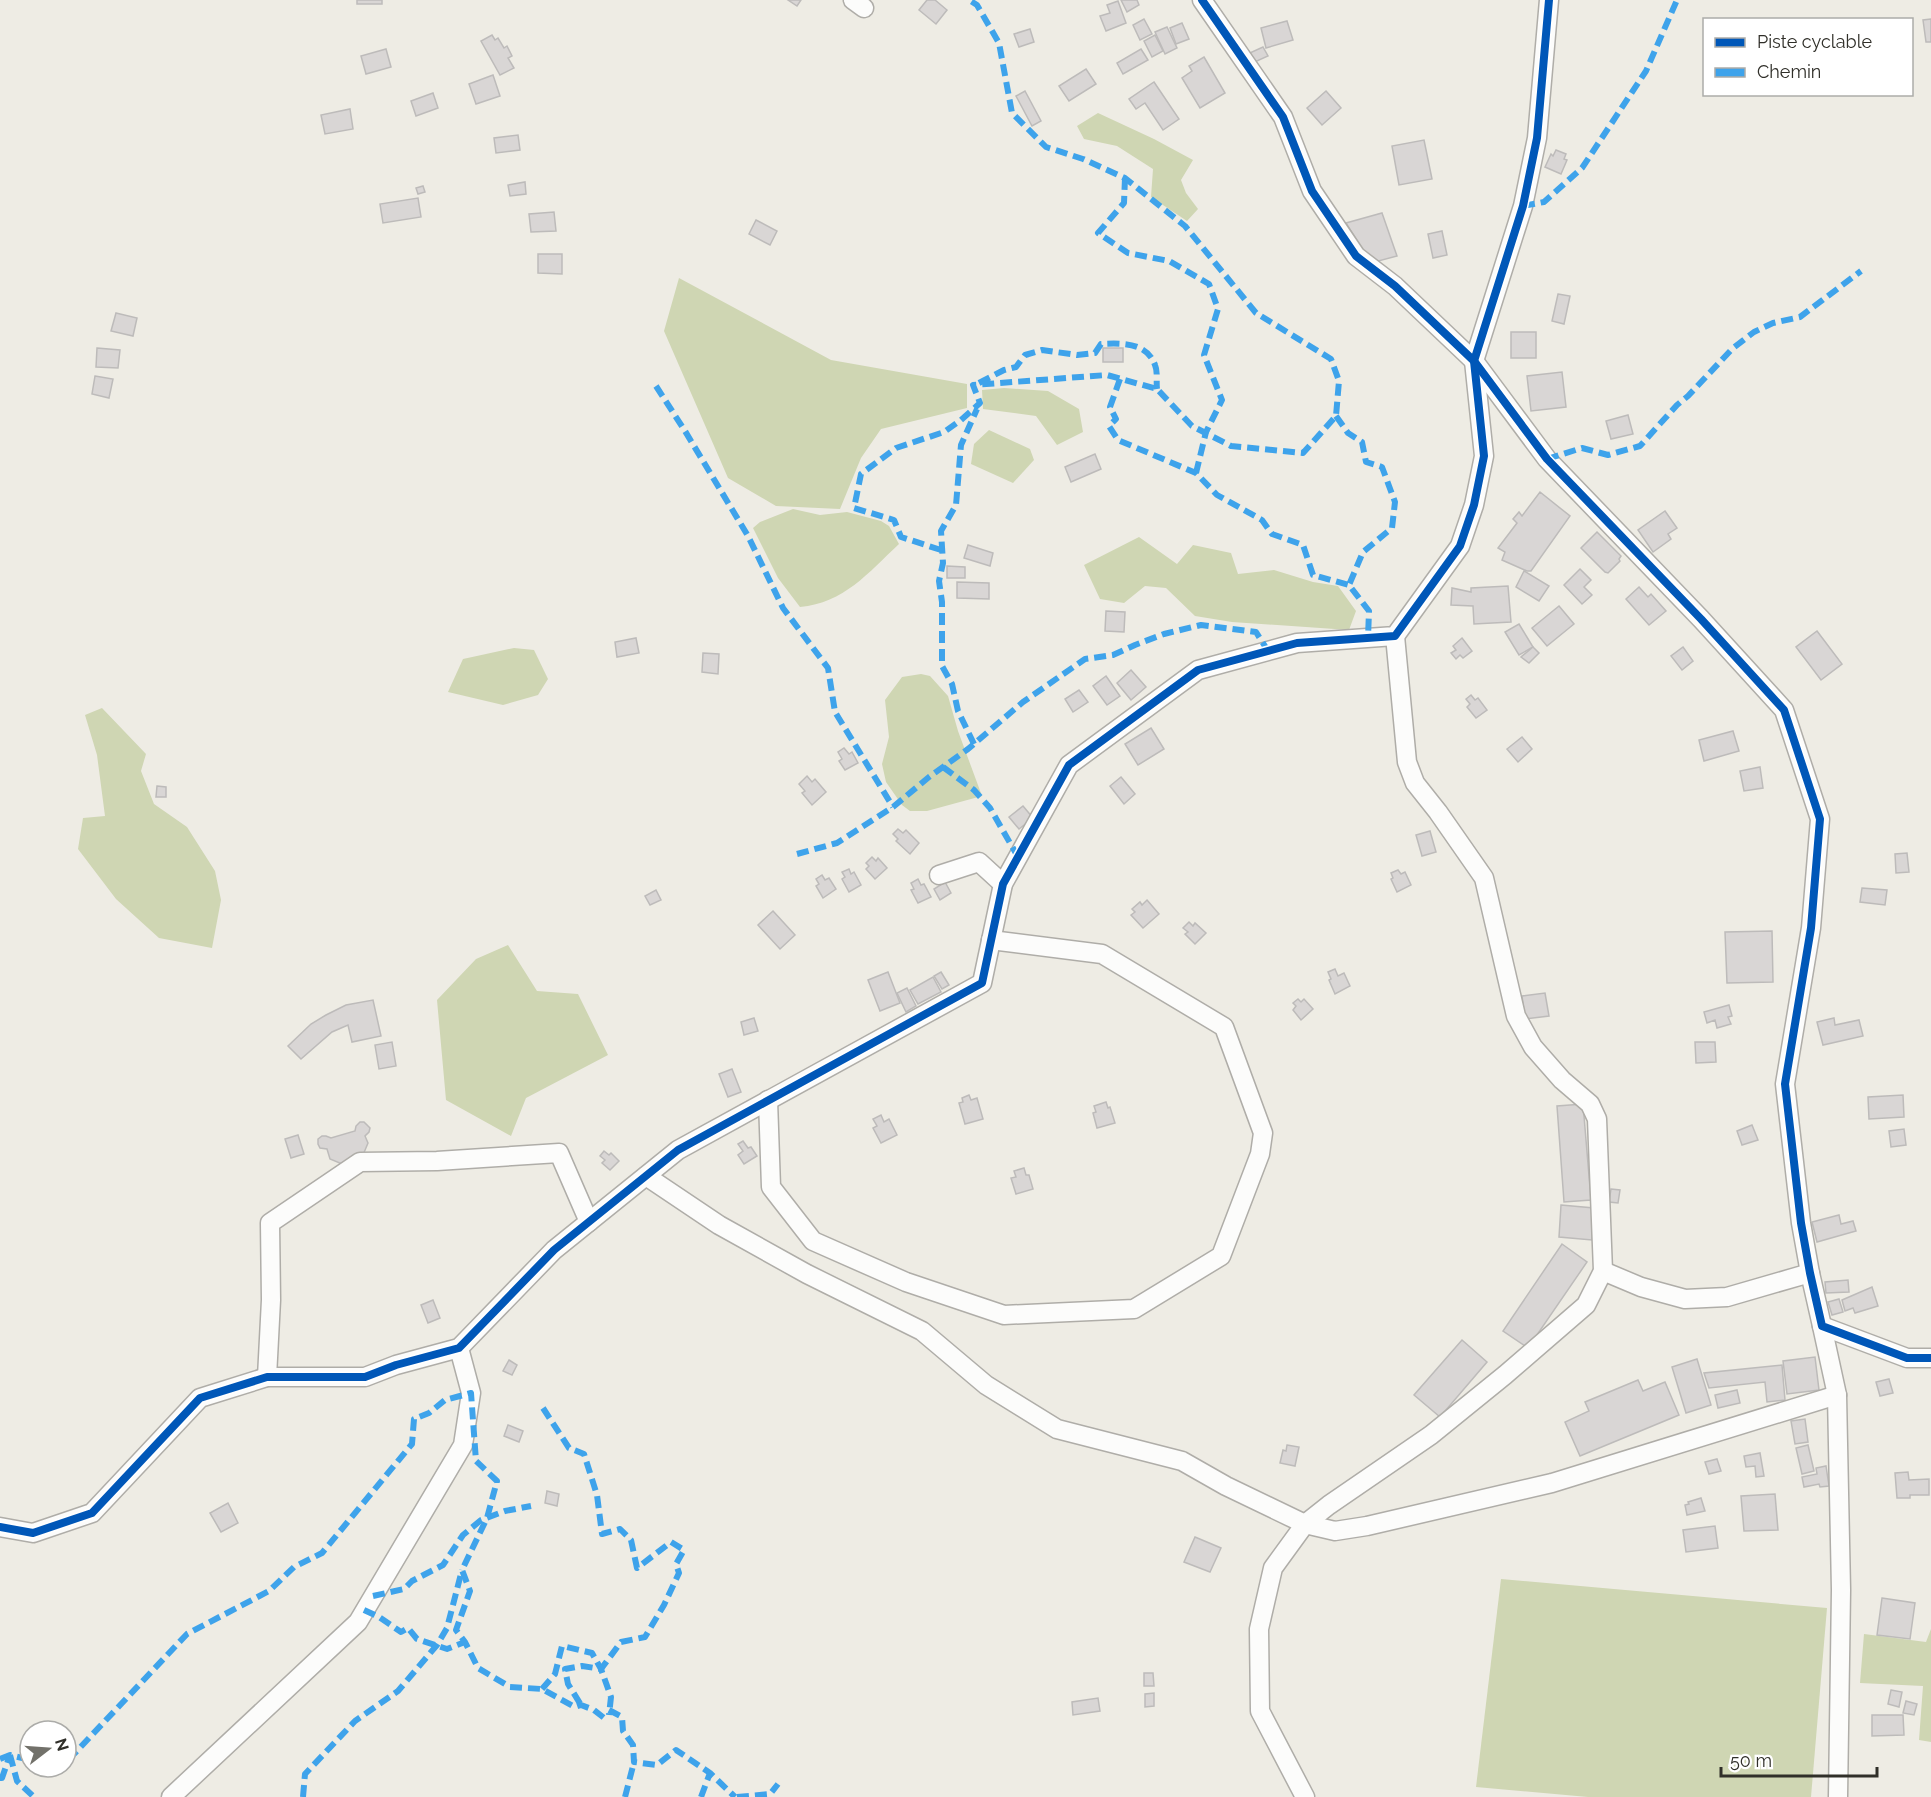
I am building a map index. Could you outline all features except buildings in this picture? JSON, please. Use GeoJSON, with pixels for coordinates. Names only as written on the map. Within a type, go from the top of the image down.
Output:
{"type":"FeatureCollection","features":[{"type":"Feature","properties":{"kind":"street"},"geometry":{"type":"LineString","coordinates":[[1202,0],[1282,117],[1312,191],[1356,256],[1395,286],[1474,361],[1547,459],[1784,710],[1820,819],[1811,928],[1785,1084],[1801,1223],[1837,1395],[1841,1590],[1838,1797]]}},
{"type":"Feature","properties":{"kind":"street"},"geometry":{"type":"LineString","coordinates":[[1305,1797],[1260,1711],[1259,1629],[1273,1568],[1305,1524],[1431,1435],[1586,1305],[1603,1271],[1597,1119],[1590,1104],[1562,1080],[1533,1047],[1516,1016],[1484,878],[1415,783],[1407,762],[1395,636],[1460,546],[1474,505],[1484,456],[1474,361],[1523,206],[1537,138],[1549,0]]}},
{"type":"Feature","properties":{"kind":"street"},"geometry":{"type":"LineString","coordinates":[[0,1527],[33,1533],[92,1513],[200,1398],[267,1377],[365,1377],[396,1365],[459,1348],[554,1250],[678,1150],[982,983],[1003,884],[1069,765],[1198,670],[1297,644],[1395,636]]}},
{"type":"Feature","properties":{"kind":"street"},"geometry":{"type":"LineString","coordinates":[[939,875],[979,862],[1003,884]]}},
{"type":"Feature","properties":{"kind":"street"},"geometry":{"type":"LineString","coordinates":[[768,1100],[771,1187],[813,1241],[917,1286],[1004,1315],[1134,1309],[1221,1256],[1260,1155],[1263,1133],[1224,1027],[1102,954],[991,940]]}},
{"type":"Feature","properties":{"kind":"street"},"geometry":{"type":"LineString","coordinates":[[267,1377],[271,1300],[270,1223],[360,1162],[437,1161],[559,1153],[589,1222]]}},
{"type":"Feature","properties":{"kind":"street"},"geometry":{"type":"LineString","coordinates":[[646,1176],[719,1225],[807,1274],[922,1331],[986,1384],[1057,1429],[1182,1461],[1226,1486],[1305,1524],[1335,1531],[1367,1526],[1552,1482],[1837,1395]]}},
{"type":"Feature","properties":{"kind":"street"},"geometry":{"type":"LineString","coordinates":[[1603,1271],[1641,1287],[1685,1299],[1726,1297],[1810,1273]]}},
{"type":"Feature","properties":{"kind":"street"},"geometry":{"type":"LineString","coordinates":[[1822,1326],[1907,1358],[1931,1358]]}},
{"type":"Feature","properties":{"kind":"street"},"geometry":{"type":"LineString","coordinates":[[171,1797],[358,1622],[464,1444],[471,1393],[459,1348]]}},
{"type":"Feature","properties":{"kind":"green space"},"geometry":{"type":"Polygon","coordinates":[[[1098,113],[1193,160],[1181,180],[1186,193],[1198,209],[1187,221],[1151,197],[1153,169],[1117,146],[1084,139],[1077,126],[1098,113]]]}},
{"type":"Feature","properties":{"kind":"green space"},"geometry":{"type":"Polygon","coordinates":[[[679,278],[831,360],[967,384],[967,408],[881,429],[861,458],[840,509],[776,506],[728,478],[664,331],[679,278]]]}},
{"type":"Feature","properties":{"kind":"green space"},"geometry":{"type":"Polygon","coordinates":[[[1004,388],[1048,391],[1079,409],[1083,432],[1057,445],[1036,416],[983,409],[982,390],[1004,388]]]}},
{"type":"Feature","properties":{"kind":"green space"},"geometry":{"type":"Polygon","coordinates":[[[989,430],[1030,449],[1034,460],[1013,483],[971,464],[974,444],[989,430]]]}},
{"type":"Feature","properties":{"kind":"green space"},"geometry":{"type":"Polygon","coordinates":[[[793,509],[820,515],[847,512],[881,521],[889,526],[899,544],[866,576],[842,593],[830,600],[800,607],[778,578],[753,528],[760,522],[793,509]]]}},
{"type":"Feature","properties":{"kind":"green space"},"geometry":{"type":"Polygon","coordinates":[[[1139,537],[1177,564],[1193,545],[1231,553],[1238,574],[1274,570],[1313,582],[1338,586],[1356,611],[1349,630],[1232,622],[1195,616],[1166,588],[1145,586],[1124,603],[1100,599],[1084,565],[1139,537]]]}},
{"type":"Feature","properties":{"kind":"green space"},"geometry":{"type":"Polygon","coordinates":[[[514,648],[534,650],[548,679],[538,695],[503,705],[448,692],[463,659],[514,648]]]}},
{"type":"Feature","properties":{"kind":"green space"},"geometry":{"type":"Polygon","coordinates":[[[921,674],[930,676],[948,696],[982,796],[927,811],[910,811],[902,805],[886,782],[882,764],[889,737],[885,700],[902,677],[921,674]]]}},
{"type":"Feature","properties":{"kind":"green space"},"geometry":{"type":"Polygon","coordinates":[[[102,708],[146,754],[141,771],[154,804],[187,827],[215,871],[221,900],[212,948],[159,938],[116,899],[78,849],[83,818],[105,816],[97,755],[85,715],[102,708]]]}},
{"type":"Feature","properties":{"kind":"green space"},"geometry":{"type":"Polygon","coordinates":[[[508,945],[537,991],[578,994],[608,1055],[526,1098],[511,1136],[446,1100],[437,1000],[476,959],[508,945]]]}},
{"type":"Feature","properties":{"kind":"green space"},"geometry":{"type":"Polygon","coordinates":[[[1501,1579],[1827,1608],[1811,1797],[1588,1797],[1476,1787],[1501,1579]]]}},
{"type":"Feature","properties":{"kind":"green space"},"geometry":{"type":"Polygon","coordinates":[[[1931,1629],[1931,1742],[1919,1740],[1923,1686],[1860,1683],[1864,1634],[1926,1642],[1931,1629]]]}},
{"type":"Feature","properties":{"kind":"marked path"},"geometry":{"type":"LineString","coordinates":[[941,550],[901,537],[894,520],[854,508],[861,474],[896,448],[944,432],[961,420],[980,403],[973,385],[1107,375],[1157,389],[1192,426],[1231,446],[1303,453],[1336,416],[1339,381],[1331,359],[1256,313],[1185,226],[1125,178],[1083,159],[1046,147],[1012,113],[999,43],[977,5],[969,0]]}},
{"type":"Feature","properties":{"kind":"marked path"},"geometry":{"type":"LineString","coordinates":[[1523,206],[1544,202],[1582,168],[1646,71],[1677,0]]}},
{"type":"Feature","properties":{"kind":"marked path"},"geometry":{"type":"LineString","coordinates":[[1125,178],[1124,203],[1098,233],[1128,253],[1169,261],[1209,284],[1218,309],[1204,355],[1222,400],[1206,432],[1196,473]]}},
{"type":"Feature","properties":{"kind":"marked path"},"geometry":{"type":"LineString","coordinates":[[1547,459],[1582,448],[1608,455],[1640,446],[1732,349],[1754,332],[1773,323],[1800,317],[1861,271]]}},
{"type":"Feature","properties":{"kind":"marked path"},"geometry":{"type":"LineString","coordinates":[[979,383],[1004,370],[1016,367],[1025,355],[1042,350],[1077,355],[1095,353],[1101,344],[1117,344],[1140,348],[1151,357],[1156,368],[1157,389]]}},
{"type":"Feature","properties":{"kind":"marked path"},"geometry":{"type":"LineString","coordinates":[[1120,379],[1110,407],[1116,419],[1109,426],[1118,440],[1196,473],[1217,495],[1262,520],[1272,534],[1303,545],[1313,575],[1349,585]]}},
{"type":"Feature","properties":{"kind":"marked path"},"geometry":{"type":"LineString","coordinates":[[656,386],[748,536],[783,608],[828,668],[835,712],[893,807]]}},
{"type":"Feature","properties":{"kind":"marked path"},"geometry":{"type":"LineString","coordinates":[[974,744],[958,711],[952,684],[942,666],[942,602],[939,581],[943,563],[941,531],[956,505],[961,445],[977,409]]}},
{"type":"Feature","properties":{"kind":"marked path"},"geometry":{"type":"LineString","coordinates":[[1336,416],[1348,433],[1362,442],[1366,462],[1382,467],[1395,502],[1392,528],[1363,552],[1349,585],[1369,611],[1368,638]]}},
{"type":"Feature","properties":{"kind":"marked path"},"geometry":{"type":"LineString","coordinates":[[797,854],[837,843],[893,807],[968,749],[1023,702],[1085,659],[1113,655],[1164,634],[1201,625],[1256,632],[1268,651]]}},
{"type":"Feature","properties":{"kind":"marked path"},"geometry":{"type":"LineString","coordinates":[[943,767],[974,790],[990,808],[1018,857]]}},
{"type":"Feature","properties":{"kind":"marked path"},"geometry":{"type":"LineString","coordinates":[[78,1750],[187,1634],[269,1591],[294,1567],[322,1553],[412,1444],[414,1419],[429,1413],[445,1400],[471,1393],[476,1461],[497,1481],[487,1518],[462,1570],[470,1591],[456,1630],[478,1668],[510,1687],[542,1689],[575,1707],[581,1705],[594,1710],[608,1721]]}},
{"type":"Feature","properties":{"kind":"marked path"},"geometry":{"type":"LineString","coordinates":[[543,1408],[569,1448],[584,1454],[597,1495],[602,1534],[620,1529],[631,1540],[637,1568],[671,1542],[684,1550],[676,1564],[679,1573],[645,1637],[621,1642],[601,1669],[582,1666],[565,1669],[568,1684],[581,1705]]}},
{"type":"Feature","properties":{"kind":"marked path"},"geometry":{"type":"LineString","coordinates":[[373,1596],[404,1589],[412,1581],[443,1565],[463,1535],[481,1520],[505,1511],[531,1506]]}},
{"type":"Feature","properties":{"kind":"marked path"},"geometry":{"type":"LineString","coordinates":[[303,1797],[305,1774],[355,1721],[398,1691],[437,1645],[447,1628],[462,1570]]}},
{"type":"Feature","properties":{"kind":"marked path"},"geometry":{"type":"LineString","coordinates":[[364,1610],[401,1632],[408,1628],[417,1639],[447,1649],[465,1642]]}},
{"type":"Feature","properties":{"kind":"marked path"},"geometry":{"type":"LineString","coordinates":[[542,1689],[555,1674],[562,1646],[592,1653],[601,1669],[611,1697],[609,1715]]}},
{"type":"Feature","properties":{"kind":"marked path"},"geometry":{"type":"LineString","coordinates":[[609,1710],[622,1717],[623,1731],[633,1745],[634,1762],[657,1765],[676,1750],[710,1773],[735,1797]]}},
{"type":"Feature","properties":{"kind":"marked path"},"geometry":{"type":"LineString","coordinates":[[10,1755],[17,1781],[34,1797]]}},
{"type":"Feature","properties":{"kind":"marked path"},"geometry":{"type":"LineString","coordinates":[[0,1759],[10,1755],[18,1757]]}},
{"type":"Feature","properties":{"kind":"marked path"},"geometry":{"type":"LineString","coordinates":[[0,1778],[2,1778],[10,1755]]}},
{"type":"Feature","properties":{"kind":"marked path"},"geometry":{"type":"LineString","coordinates":[[625,1797],[634,1762]]}},
{"type":"Feature","properties":{"kind":"marked path"},"geometry":{"type":"LineString","coordinates":[[701,1797],[710,1773]]}},
{"type":"Feature","properties":{"kind":"marked path"},"geometry":{"type":"LineString","coordinates":[[737,1797],[770,1794],[778,1784]]}},
{"type":"Feature","properties":{"kind":"cycle path"},"geometry":{"type":"LineString","coordinates":[[1202,0],[1283,117],[1312,191],[1356,256],[1395,286],[1474,361],[1547,459],[1701,619],[1784,710],[1820,819],[1811,928],[1785,1084],[1801,1223],[1822,1326],[1907,1358],[1931,1358]]}},
{"type":"Feature","properties":{"kind":"cycle path"},"geometry":{"type":"LineString","coordinates":[[0,1527],[33,1533],[92,1513],[200,1398],[267,1377],[365,1377],[396,1365],[459,1348],[554,1250],[678,1150],[982,983],[1003,884],[1069,765],[1198,670],[1297,643],[1395,636],[1460,546],[1474,505],[1484,456],[1474,361],[1523,206],[1537,138],[1549,0]]}}]}
